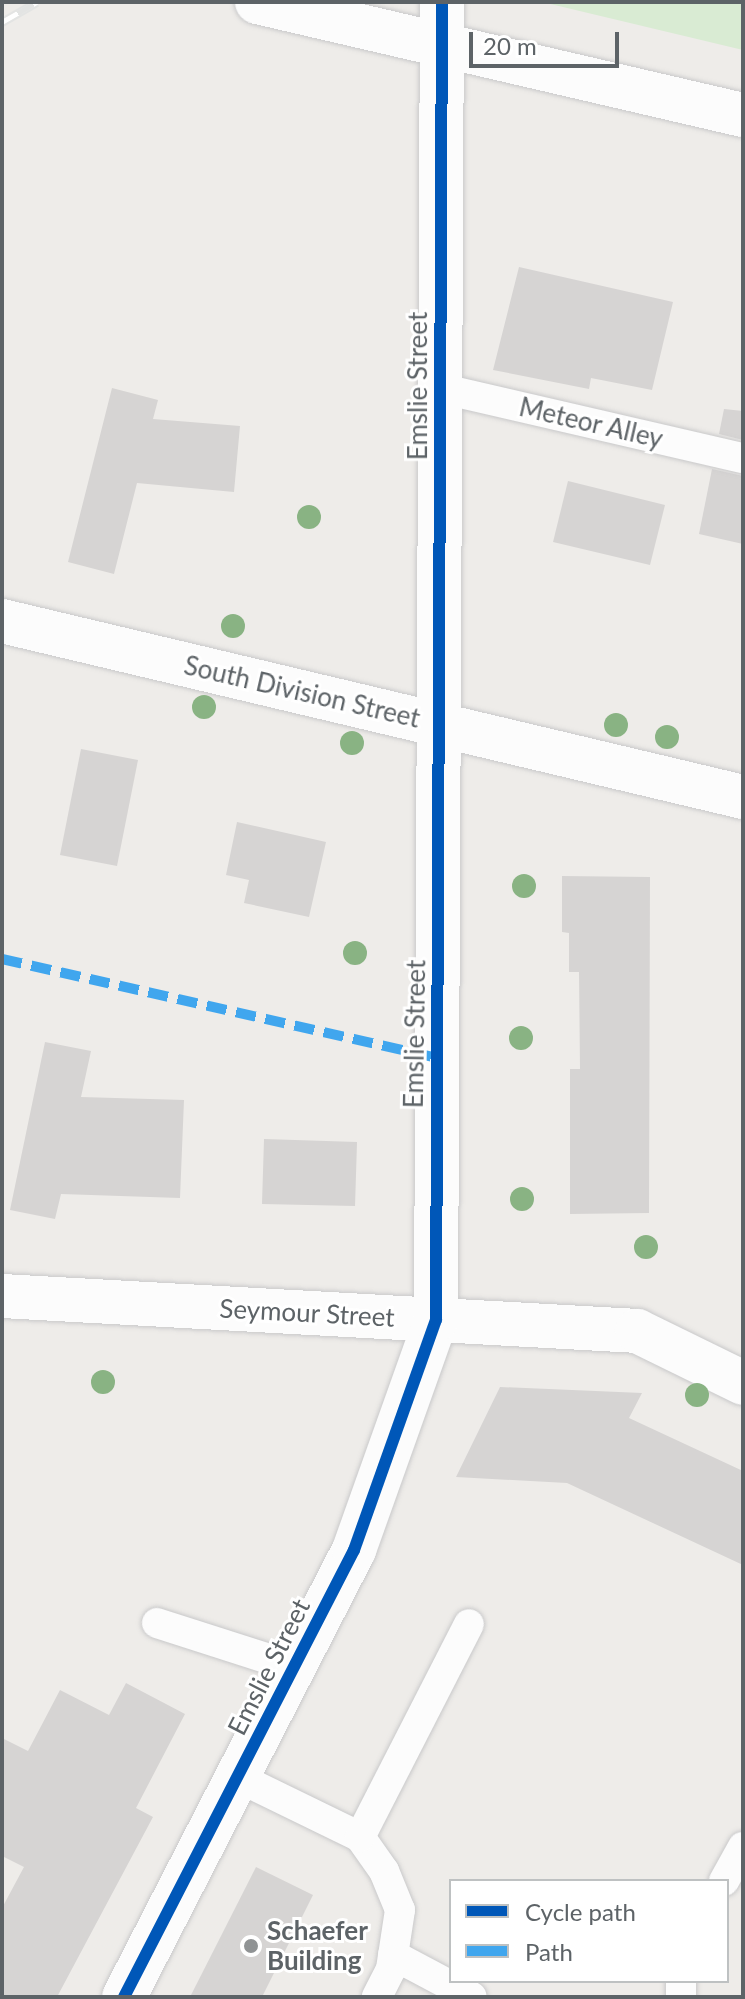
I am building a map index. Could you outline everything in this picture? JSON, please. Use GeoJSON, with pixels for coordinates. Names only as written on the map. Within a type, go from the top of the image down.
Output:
{"type":"FeatureCollection","features":[{"type":"Feature","properties":{"kind":"street"},"geometry":{"type":"LineString","coordinates":[[257,2],[743,115]]}},
{"type":"Feature","properties":{"kind":"street","name":"Emslie Street"},"geometry":{"type":"LineString","coordinates":[[124,1997],[354,1550],[436,1320],[442,2]]}},
{"type":"Feature","properties":{"kind":"street","name":"South Division Street"},"geometry":{"type":"LineString","coordinates":[[2,621],[743,797]]}},
{"type":"Feature","properties":{"kind":"street","name":"Seymour Street"},"geometry":{"type":"LineString","coordinates":[[2,1296],[637,1331],[743,1383]]}},
{"type":"Feature","properties":{"kind":"lane","name":"Meteor Alley"},"geometry":{"type":"LineString","coordinates":[[439,388],[743,458]]}},
{"type":"Feature","properties":{"kind":"lane"},"geometry":{"type":"LineString","coordinates":[[157,1623],[294,1667]]}},
{"type":"Feature","properties":{"kind":"lane"},"geometry":{"type":"LineString","coordinates":[[360,1837],[469,1624]]}},
{"type":"Feature","properties":{"kind":"lane"},"geometry":{"type":"LineString","coordinates":[[237,1777],[360,1837],[400,1910],[393,1955],[377,1997]]}},
{"type":"Feature","properties":{"kind":"lane"},"geometry":{"type":"LineString","coordinates":[[725,1879],[743,1847]]}},
{"type":"Feature","properties":{"kind":"lane"},"geometry":{"type":"LineString","coordinates":[[393,1955],[472,1997]]}},
{"type":"Feature","properties":{"kind":"green space"},"geometry":{"type":"Polygon","coordinates":[[[542,2],[743,2],[743,50],[542,2]]]}},
{"type":"Feature","properties":{"kind":"building"},"geometry":{"type":"Polygon","coordinates":[[[519,267],[673,302],[652,390],[591,378],[589,389],[493,370],[519,267]]]}},
{"type":"Feature","properties":{"kind":"building"},"geometry":{"type":"Polygon","coordinates":[[[112,388],[158,400],[153,419],[240,426],[234,492],[137,483],[114,574],[68,562],[112,388]]]}},
{"type":"Feature","properties":{"kind":"building"},"geometry":{"type":"Polygon","coordinates":[[[724,409],[743,411],[743,440],[719,434],[724,409]]]}},
{"type":"Feature","properties":{"kind":"building"},"geometry":{"type":"Polygon","coordinates":[[[712,469],[743,476],[743,544],[699,534],[712,469]]]}},
{"type":"Feature","properties":{"kind":"building"},"geometry":{"type":"Polygon","coordinates":[[[568,481],[665,505],[650,565],[553,542],[568,481]]]}},
{"type":"Feature","properties":{"kind":"building"},"geometry":{"type":"Polygon","coordinates":[[[81,749],[138,760],[117,866],[60,855],[81,749]]]}},
{"type":"Feature","properties":{"kind":"building"},"geometry":{"type":"Polygon","coordinates":[[[237,822],[326,842],[309,917],[244,903],[249,880],[226,875],[237,822]]]}},
{"type":"Feature","properties":{"kind":"building"},"geometry":{"type":"Polygon","coordinates":[[[562,876],[650,877],[649,1213],[570,1214],[570,1069],[580,1069],[579,972],[569,972],[569,933],[562,932],[562,876]]]}},
{"type":"Feature","properties":{"kind":"building"},"geometry":{"type":"Polygon","coordinates":[[[45,1042],[91,1051],[81,1097],[184,1100],[180,1198],[61,1194],[55,1219],[10,1210],[45,1042]]]}},
{"type":"Feature","properties":{"kind":"building"},"geometry":{"type":"Polygon","coordinates":[[[264,1139],[357,1142],[355,1206],[262,1204],[264,1139]]]}},
{"type":"Feature","properties":{"kind":"building"},"geometry":{"type":"Polygon","coordinates":[[[500,1387],[642,1393],[629,1418],[743,1471],[743,1565],[567,1483],[456,1477],[500,1387]]]}},
{"type":"Feature","properties":{"kind":"building"},"geometry":{"type":"Polygon","coordinates":[[[126,1683],[185,1714],[136,1808],[153,1817],[57,1997],[2,1997],[2,1908],[24,1867],[2,1856],[2,1738],[28,1751],[60,1690],[109,1715],[126,1683]]]}},
{"type":"Feature","properties":{"kind":"building","name":"Schaefer Building"},"geometry":{"type":"Polygon","coordinates":[[[256,1867],[313,1895],[262,1997],[190,1997],[256,1867]]]}},
{"type":"Feature","properties":{"kind":"railway"},"geometry":{"type":"LineString","coordinates":[[2,22],[37,2]]}},
{"type":"Feature","properties":{"kind":"marked path"},"geometry":{"type":"LineString","coordinates":[[2,959],[437,1058]]}},
{"type":"Feature","properties":{"kind":"cycle path"},"geometry":{"type":"LineString","coordinates":[[124,1997],[354,1550],[436,1320],[442,2]]}},
{"type":"Feature","properties":{"kind":"place","name":"Schaefer Building"},"geometry":{"type":"Point","coordinates":[251,1946]}}]}
